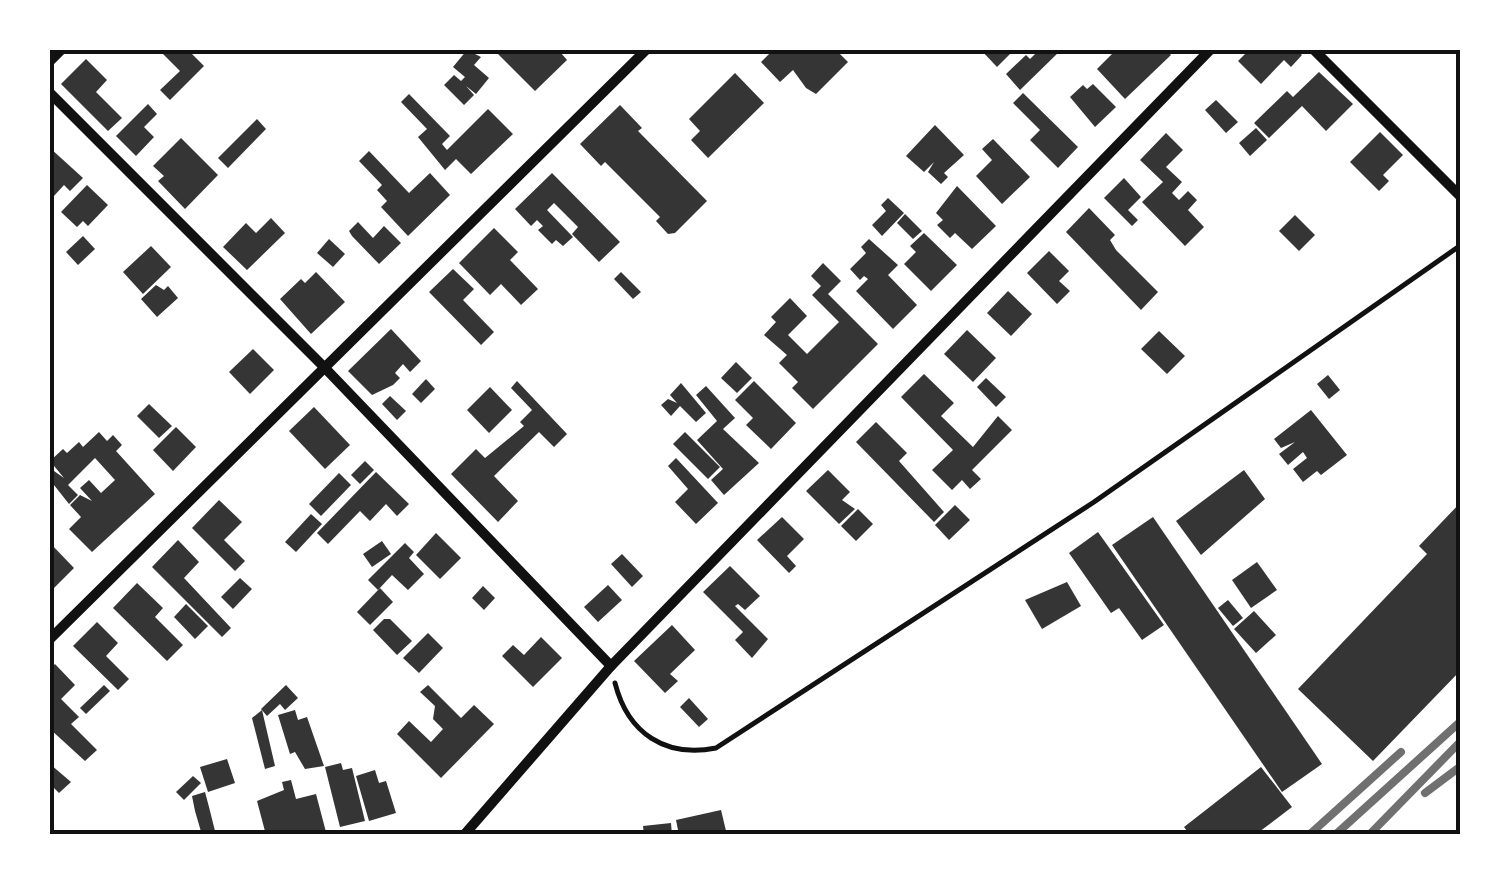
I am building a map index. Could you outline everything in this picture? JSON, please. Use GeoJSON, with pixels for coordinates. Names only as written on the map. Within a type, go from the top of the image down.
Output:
{"type":"FeatureCollection","features":[{"type":"Feature","properties":{"kind":"street"},"geometry":{"type":"LineString","coordinates":[[50,61],[62,50]]}},
{"type":"Feature","properties":{"kind":"street"},"geometry":{"type":"LineString","coordinates":[[50,639],[646,50]]}},
{"type":"Feature","properties":{"kind":"street"},"geometry":{"type":"LineString","coordinates":[[464,835],[611,666],[1210,50]]}},
{"type":"Feature","properties":{"kind":"street"},"geometry":{"type":"LineString","coordinates":[[1314,50],[1461,196]]}},
{"type":"Feature","properties":{"kind":"street"},"geometry":{"type":"LineString","coordinates":[[50,93],[324,367],[611,666]]}},
{"type":"Feature","properties":{"kind":"path"},"geometry":{"type":"LineString","coordinates":[[611,666],[620,702],[654,743],[689,753],[716,748],[1094,502],[1461,245]]}},
{"type":"Feature","properties":{"kind":"building"},"geometry":{"type":"Polygon","coordinates":[[[159,50],[188,50],[204,66],[170,100],[160,90],[180,71],[159,50]]]}},
{"type":"Feature","properties":{"kind":"building"},"geometry":{"type":"Polygon","coordinates":[[[467,50],[481,57],[474,65],[489,78],[476,94],[466,86],[474,95],[464,105],[444,85],[454,75],[461,81],[465,77],[453,67],[467,50]]]}},
{"type":"Feature","properties":{"kind":"building"},"geometry":{"type":"Polygon","coordinates":[[[494,50],[564,50],[561,53],[567,60],[535,91],[494,50]]]}},
{"type":"Feature","properties":{"kind":"building"},"geometry":{"type":"Polygon","coordinates":[[[773,50],[836,50],[848,62],[816,94],[806,88],[793,70],[780,82],[761,62],[773,50]]]}},
{"type":"Feature","properties":{"kind":"building"},"geometry":{"type":"Polygon","coordinates":[[[981,50],[1014,50],[997,67],[981,50]]]}},
{"type":"Feature","properties":{"kind":"building"},"geometry":{"type":"Polygon","coordinates":[[[1039,50],[1061,50],[1020,90],[1006,74],[1026,55],[1030,59],[1039,50]]]}},
{"type":"Feature","properties":{"kind":"building"},"geometry":{"type":"Polygon","coordinates":[[[1116,50],[1166,50],[1171,55],[1125,99],[1097,69],[1116,50]]]}},
{"type":"Feature","properties":{"kind":"building"},"geometry":{"type":"Polygon","coordinates":[[[1249,50],[1297,50],[1302,55],[1291,67],[1284,60],[1261,84],[1238,61],[1249,50]]]}},
{"type":"Feature","properties":{"kind":"building"},"geometry":{"type":"Polygon","coordinates":[[[86,59],[107,80],[96,92],[122,118],[108,131],[61,84],[86,59]]]}},
{"type":"Feature","properties":{"kind":"building"},"geometry":{"type":"Polygon","coordinates":[[[1319,72],[1353,104],[1326,131],[1302,106],[1269,138],[1254,123],[1287,91],[1293,97],[1319,72]]]}},
{"type":"Feature","properties":{"kind":"building"},"geometry":{"type":"Polygon","coordinates":[[[735,73],[764,103],[708,158],[691,140],[700,131],[689,119],[735,73]]]}},
{"type":"Feature","properties":{"kind":"building"},"geometry":{"type":"Polygon","coordinates":[[[1093,84],[1116,107],[1095,127],[1070,97],[1083,85],[1087,89],[1093,84]]]}},
{"type":"Feature","properties":{"kind":"building"},"geometry":{"type":"Polygon","coordinates":[[[1023,93],[1078,147],[1058,168],[1030,140],[1040,130],[1013,103],[1023,93]]]}},
{"type":"Feature","properties":{"kind":"building"},"geometry":{"type":"Polygon","coordinates":[[[409,94],[450,136],[442,144],[447,150],[488,109],[513,134],[471,174],[456,159],[445,170],[418,137],[427,129],[401,102],[409,94]]]}},
{"type":"Feature","properties":{"kind":"building"},"geometry":{"type":"Polygon","coordinates":[[[1216,100],[1238,122],[1226,133],[1205,110],[1216,100]]]}},
{"type":"Feature","properties":{"kind":"building"},"geometry":{"type":"Polygon","coordinates":[[[148,104],[157,114],[144,127],[154,137],[136,156],[116,136],[148,104]]]}},
{"type":"Feature","properties":{"kind":"building"},"geometry":{"type":"Polygon","coordinates":[[[620,105],[642,128],[638,131],[707,201],[675,233],[668,234],[656,221],[660,217],[605,162],[601,166],[580,144],[620,105]]]}},
{"type":"Feature","properties":{"kind":"building"},"geometry":{"type":"Polygon","coordinates":[[[257,119],[266,129],[228,168],[218,158],[257,119]]]}},
{"type":"Feature","properties":{"kind":"building"},"geometry":{"type":"Polygon","coordinates":[[[935,125],[964,155],[944,173],[948,177],[941,184],[928,172],[934,162],[924,172],[906,156],[935,125]]]}},
{"type":"Feature","properties":{"kind":"building"},"geometry":{"type":"Polygon","coordinates":[[[1256,128],[1267,140],[1250,156],[1239,143],[1256,128]]]}},
{"type":"Feature","properties":{"kind":"building"},"geometry":{"type":"Polygon","coordinates":[[[1380,132],[1403,155],[1383,175],[1389,181],[1379,191],[1350,162],[1380,132]]]}},
{"type":"Feature","properties":{"kind":"building"},"geometry":{"type":"Polygon","coordinates":[[[1166,133],[1183,150],[1166,167],[1182,182],[1172,193],[1179,200],[1188,191],[1197,200],[1188,210],[1204,227],[1185,246],[1142,202],[1163,182],[1140,160],[1166,133]]]}},
{"type":"Feature","properties":{"kind":"building"},"geometry":{"type":"Polygon","coordinates":[[[181,138],[218,175],[185,209],[158,181],[164,176],[153,166],[181,138]]]}},
{"type":"Feature","properties":{"kind":"building"},"geometry":{"type":"Polygon","coordinates":[[[993,139],[1030,177],[1002,204],[976,176],[992,160],[982,149],[993,139]]]}},
{"type":"Feature","properties":{"kind":"building"},"geometry":{"type":"Polygon","coordinates":[[[50,148],[83,178],[70,191],[64,185],[53,197],[50,148]]]}},
{"type":"Feature","properties":{"kind":"building"},"geometry":{"type":"Polygon","coordinates":[[[369,151],[409,193],[430,173],[450,195],[408,236],[381,207],[387,201],[377,190],[382,185],[359,161],[369,151]]]}},
{"type":"Feature","properties":{"kind":"building"},"geometry":{"type":"Polygon","coordinates":[[[552,173],[620,242],[599,262],[572,234],[578,227],[554,203],[547,210],[573,237],[563,246],[556,240],[552,244],[538,230],[543,226],[537,220],[531,226],[515,209],[552,173]]]}},
{"type":"Feature","properties":{"kind":"building"},"geometry":{"type":"Polygon","coordinates":[[[1124,178],[1141,197],[1128,210],[1138,220],[1132,226],[1104,198],[1124,178]]]}},
{"type":"Feature","properties":{"kind":"building"},"geometry":{"type":"Polygon","coordinates":[[[87,185],[108,205],[88,226],[83,221],[77,227],[61,212],[87,185]]]}},
{"type":"Feature","properties":{"kind":"building"},"geometry":{"type":"Polygon","coordinates":[[[957,186],[996,226],[972,249],[955,233],[950,238],[937,225],[943,220],[936,213],[957,186]]]}},
{"type":"Feature","properties":{"kind":"building"},"geometry":{"type":"Polygon","coordinates":[[[888,198],[904,213],[882,236],[872,225],[886,211],[881,205],[888,198]]]}},
{"type":"Feature","properties":{"kind":"building"},"geometry":{"type":"Polygon","coordinates":[[[1089,208],[1115,235],[1110,240],[1116,250],[1158,292],[1141,310],[1066,232],[1089,208]]]}},
{"type":"Feature","properties":{"kind":"building"},"geometry":{"type":"Polygon","coordinates":[[[905,214],[922,231],[913,239],[897,223],[905,214]]]}},
{"type":"Feature","properties":{"kind":"building"},"geometry":{"type":"Polygon","coordinates":[[[1295,215],[1315,235],[1299,251],[1279,231],[1295,215]]]}},
{"type":"Feature","properties":{"kind":"building"},"geometry":{"type":"Polygon","coordinates":[[[271,218],[285,233],[247,270],[223,247],[246,223],[256,233],[271,218]]]}},
{"type":"Feature","properties":{"kind":"building"},"geometry":{"type":"Polygon","coordinates":[[[358,222],[373,238],[384,226],[401,243],[379,264],[349,231],[358,222]]]}},
{"type":"Feature","properties":{"kind":"building"},"geometry":{"type":"Polygon","coordinates":[[[494,228],[518,252],[510,260],[538,289],[521,305],[501,284],[490,295],[459,263],[494,228]]]}},
{"type":"Feature","properties":{"kind":"building"},"geometry":{"type":"Polygon","coordinates":[[[924,233],[957,265],[931,291],[904,264],[916,252],[910,246],[924,233]]]}},
{"type":"Feature","properties":{"kind":"building"},"geometry":{"type":"Polygon","coordinates":[[[83,236],[95,249],[78,265],[66,252],[83,236]]]}},
{"type":"Feature","properties":{"kind":"building"},"geometry":{"type":"Polygon","coordinates":[[[329,239],[345,254],[333,267],[317,253],[329,239]]]}},
{"type":"Feature","properties":{"kind":"building"},"geometry":{"type":"Polygon","coordinates":[[[869,239],[898,265],[888,275],[917,305],[893,329],[856,291],[868,279],[864,276],[860,280],[850,269],[866,253],[861,247],[869,239]]]}},
{"type":"Feature","properties":{"kind":"building"},"geometry":{"type":"Polygon","coordinates":[[[151,246],[171,267],[143,294],[123,272],[151,246]]]}},
{"type":"Feature","properties":{"kind":"building"},"geometry":{"type":"Polygon","coordinates":[[[1049,251],[1069,271],[1059,281],[1070,291],[1057,304],[1027,273],[1049,251]]]}},
{"type":"Feature","properties":{"kind":"building"},"geometry":{"type":"Polygon","coordinates":[[[823,263],[841,281],[828,294],[878,344],[813,409],[792,388],[798,382],[779,363],[787,355],[764,335],[776,322],[771,317],[790,298],[807,316],[788,335],[807,354],[839,322],[812,295],[821,286],[811,276],[823,263]]]}},
{"type":"Feature","properties":{"kind":"building"},"geometry":{"type":"Polygon","coordinates":[[[453,269],[474,289],[463,300],[494,332],[481,345],[429,292],[453,269]]]}},
{"type":"Feature","properties":{"kind":"building"},"geometry":{"type":"Polygon","coordinates":[[[316,272],[345,302],[311,334],[280,299],[301,279],[305,283],[316,272]]]}},
{"type":"Feature","properties":{"kind":"building"},"geometry":{"type":"Polygon","coordinates":[[[621,272],[641,292],[633,299],[614,279],[621,272]]]}},
{"type":"Feature","properties":{"kind":"building"},"geometry":{"type":"Polygon","coordinates":[[[156,285],[164,290],[168,286],[178,298],[157,317],[141,299],[156,285]]]}},
{"type":"Feature","properties":{"kind":"building"},"geometry":{"type":"Polygon","coordinates":[[[1008,291],[1032,314],[1011,336],[987,313],[1008,291]]]}},
{"type":"Feature","properties":{"kind":"building"},"geometry":{"type":"Polygon","coordinates":[[[391,329],[421,361],[410,372],[403,364],[395,373],[400,378],[393,385],[372,395],[348,371],[391,329]]]}},
{"type":"Feature","properties":{"kind":"building"},"geometry":{"type":"Polygon","coordinates":[[[967,330],[996,358],[973,382],[944,354],[967,330]]]}},
{"type":"Feature","properties":{"kind":"building"},"geometry":{"type":"Polygon","coordinates":[[[1159,331],[1185,356],[1167,374],[1141,349],[1159,331]]]}},
{"type":"Feature","properties":{"kind":"building"},"geometry":{"type":"Polygon","coordinates":[[[253,349],[274,370],[250,394],[229,372],[253,349]]]}},
{"type":"Feature","properties":{"kind":"building"},"geometry":{"type":"Polygon","coordinates":[[[736,362],[752,378],[737,393],[721,378],[736,362]]]}},
{"type":"Feature","properties":{"kind":"building"},"geometry":{"type":"Polygon","coordinates":[[[924,374],[954,403],[941,416],[973,447],[998,416],[1012,430],[972,470],[981,479],[970,489],[962,480],[952,490],[932,470],[953,450],[901,397],[924,374]]]}},
{"type":"Feature","properties":{"kind":"building"},"geometry":{"type":"Polygon","coordinates":[[[1328,375],[1340,390],[1329,399],[1317,384],[1328,375]]]}},
{"type":"Feature","properties":{"kind":"building"},"geometry":{"type":"Polygon","coordinates":[[[986,378],[1006,397],[996,407],[977,387],[986,378]]]}},
{"type":"Feature","properties":{"kind":"building"},"geometry":{"type":"Polygon","coordinates":[[[426,379],[435,389],[421,403],[412,394],[426,379]]]}},
{"type":"Feature","properties":{"kind":"building"},"geometry":{"type":"Polygon","coordinates":[[[517,381],[567,434],[554,447],[539,432],[494,476],[518,501],[498,522],[451,474],[476,449],[485,458],[524,426],[520,422],[532,410],[511,388],[517,381]]]}},
{"type":"Feature","properties":{"kind":"building"},"geometry":{"type":"Polygon","coordinates":[[[754,381],[796,423],[771,449],[746,425],[753,418],[735,400],[754,381]]]}},
{"type":"Feature","properties":{"kind":"building"},"geometry":{"type":"Polygon","coordinates":[[[681,383],[706,413],[696,422],[680,406],[671,416],[661,405],[668,399],[677,403],[670,395],[681,383]]]}},
{"type":"Feature","properties":{"kind":"building"},"geometry":{"type":"Polygon","coordinates":[[[706,386],[735,418],[723,429],[759,463],[724,495],[711,480],[723,469],[697,440],[717,421],[696,395],[706,386]]]}},
{"type":"Feature","properties":{"kind":"building"},"geometry":{"type":"Polygon","coordinates":[[[490,387],[512,410],[489,433],[467,410],[490,387]]]}},
{"type":"Feature","properties":{"kind":"building"},"geometry":{"type":"Polygon","coordinates":[[[390,396],[406,411],[397,420],[382,404],[390,396]]]}},
{"type":"Feature","properties":{"kind":"building"},"geometry":{"type":"Polygon","coordinates":[[[149,404],[172,426],[159,438],[137,416],[149,404]]]}},
{"type":"Feature","properties":{"kind":"building"},"geometry":{"type":"Polygon","coordinates":[[[314,407],[350,445],[325,469],[289,431],[314,407]]]}},
{"type":"Feature","properties":{"kind":"building"},"geometry":{"type":"Polygon","coordinates":[[[1311,410],[1347,455],[1321,475],[1317,471],[1303,482],[1293,469],[1307,458],[1303,452],[1288,465],[1279,454],[1295,442],[1281,448],[1274,439],[1311,410]]]}},
{"type":"Feature","properties":{"kind":"building"},"geometry":{"type":"Polygon","coordinates":[[[876,422],[907,453],[899,461],[944,512],[934,522],[856,442],[876,422]]]}},
{"type":"Feature","properties":{"kind":"building"},"geometry":{"type":"Polygon","coordinates":[[[176,427],[196,447],[173,471],[153,450],[176,427]]]}},
{"type":"Feature","properties":{"kind":"building"},"geometry":{"type":"Polygon","coordinates":[[[99,432],[107,441],[113,435],[122,445],[116,451],[155,494],[92,552],[69,529],[81,517],[70,505],[80,495],[92,501],[80,488],[89,480],[101,493],[115,480],[95,458],[68,485],[78,495],[69,504],[50,480],[54,471],[64,478],[50,461],[79,442],[83,447],[99,432]]]}},
{"type":"Feature","properties":{"kind":"building"},"geometry":{"type":"Polygon","coordinates":[[[685,432],[720,467],[708,479],[673,444],[685,432]]]}},
{"type":"Feature","properties":{"kind":"building"},"geometry":{"type":"Polygon","coordinates":[[[676,458],[718,503],[696,524],[675,502],[688,489],[668,466],[676,458]]]}},
{"type":"Feature","properties":{"kind":"building"},"geometry":{"type":"Polygon","coordinates":[[[365,461],[374,470],[360,484],[351,475],[365,461]]]}},
{"type":"Feature","properties":{"kind":"building"},"geometry":{"type":"Polygon","coordinates":[[[828,470],[850,492],[842,500],[855,509],[839,524],[806,491],[828,470]]]}},
{"type":"Feature","properties":{"kind":"building"},"geometry":{"type":"Polygon","coordinates":[[[1244,470],[1265,499],[1201,555],[1176,521],[1244,470]]]}},
{"type":"Feature","properties":{"kind":"building"},"geometry":{"type":"Polygon","coordinates":[[[376,472],[409,504],[397,516],[386,504],[370,521],[360,511],[328,544],[317,533],[376,472]]]}},
{"type":"Feature","properties":{"kind":"building"},"geometry":{"type":"Polygon","coordinates":[[[339,473],[351,485],[321,516],[309,504],[339,473]]]}},
{"type":"Feature","properties":{"kind":"building"},"geometry":{"type":"Polygon","coordinates":[[[219,500],[242,522],[224,540],[245,561],[235,571],[192,528],[219,500]]]}},
{"type":"Feature","properties":{"kind":"building"},"geometry":{"type":"Polygon","coordinates":[[[1461,502],[1461,670],[1373,761],[1298,689],[1427,554],[1419,546],[1461,502]]]}},
{"type":"Feature","properties":{"kind":"building"},"geometry":{"type":"Polygon","coordinates":[[[955,505],[970,520],[949,540],[935,525],[955,505]]]}},
{"type":"Feature","properties":{"kind":"building"},"geometry":{"type":"Polygon","coordinates":[[[858,509],[873,524],[856,541],[841,526],[858,509]]]}},
{"type":"Feature","properties":{"kind":"building"},"geometry":{"type":"Polygon","coordinates":[[[311,514],[322,524],[296,552],[285,542],[311,514]]]}},
{"type":"Feature","properties":{"kind":"building"},"geometry":{"type":"Polygon","coordinates":[[[782,517],[804,539],[787,556],[796,566],[789,573],[757,540],[782,517]]]}},
{"type":"Feature","properties":{"kind":"building"},"geometry":{"type":"Polygon","coordinates":[[[1153,517],[1322,764],[1282,792],[1112,545],[1153,517]]]}},
{"type":"Feature","properties":{"kind":"building"},"geometry":{"type":"Polygon","coordinates":[[[1098,532],[1164,625],[1142,640],[1119,608],[1111,613],[1069,553],[1098,532]]]}},
{"type":"Feature","properties":{"kind":"building"},"geometry":{"type":"Polygon","coordinates":[[[436,533],[461,558],[440,579],[416,555],[436,533]]]}},
{"type":"Feature","properties":{"kind":"building"},"geometry":{"type":"Polygon","coordinates":[[[178,540],[199,562],[184,578],[231,628],[222,637],[152,567],[178,540]]]}},
{"type":"Feature","properties":{"kind":"building"},"geometry":{"type":"Polygon","coordinates":[[[382,541],[391,554],[372,567],[363,554],[382,541]]]}},
{"type":"Feature","properties":{"kind":"building"},"geometry":{"type":"Polygon","coordinates":[[[50,543],[74,568],[50,592],[50,543]]]}},
{"type":"Feature","properties":{"kind":"building"},"geometry":{"type":"Polygon","coordinates":[[[405,543],[414,552],[409,558],[424,574],[408,590],[392,575],[378,590],[368,580],[405,543]]]}},
{"type":"Feature","properties":{"kind":"building"},"geometry":{"type":"Polygon","coordinates":[[[622,554],[643,576],[632,587],[611,564],[622,554]]]}},
{"type":"Feature","properties":{"kind":"building"},"geometry":{"type":"Polygon","coordinates":[[[1257,562],[1277,590],[1251,608],[1232,580],[1257,562]]]}},
{"type":"Feature","properties":{"kind":"building"},"geometry":{"type":"Polygon","coordinates":[[[730,566],[760,596],[745,610],[735,606],[768,639],[752,658],[735,640],[743,632],[703,592],[730,566]]]}},
{"type":"Feature","properties":{"kind":"building"},"geometry":{"type":"Polygon","coordinates":[[[240,578],[252,589],[233,609],[221,597],[240,578]]]}},
{"type":"Feature","properties":{"kind":"building"},"geometry":{"type":"Polygon","coordinates":[[[1067,582],[1081,606],[1042,629],[1025,600],[1067,582]]]}},
{"type":"Feature","properties":{"kind":"building"},"geometry":{"type":"Polygon","coordinates":[[[137,583],[163,608],[155,617],[183,645],[167,661],[113,608],[137,583]]]}},
{"type":"Feature","properties":{"kind":"building"},"geometry":{"type":"Polygon","coordinates":[[[608,585],[622,600],[598,622],[584,607],[608,585]]]}},
{"type":"Feature","properties":{"kind":"building"},"geometry":{"type":"Polygon","coordinates":[[[483,586],[495,598],[484,610],[472,598],[483,586]]]}},
{"type":"Feature","properties":{"kind":"building"},"geometry":{"type":"Polygon","coordinates":[[[380,588],[393,602],[370,625],[357,612],[380,588]]]}},
{"type":"Feature","properties":{"kind":"building"},"geometry":{"type":"Polygon","coordinates":[[[1228,600],[1243,618],[1233,626],[1218,608],[1228,600]]]}},
{"type":"Feature","properties":{"kind":"building"},"geometry":{"type":"Polygon","coordinates":[[[186,604],[208,626],[195,639],[174,617],[186,604]]]}},
{"type":"Feature","properties":{"kind":"building"},"geometry":{"type":"Polygon","coordinates":[[[1254,611],[1276,635],[1256,653],[1234,629],[1254,611]]]}},
{"type":"Feature","properties":{"kind":"building"},"geometry":{"type":"Polygon","coordinates":[[[384,619],[390,619],[412,641],[397,655],[373,630],[384,619]]]}},
{"type":"Feature","properties":{"kind":"building"},"geometry":{"type":"Polygon","coordinates":[[[97,622],[118,643],[106,656],[129,679],[118,690],[73,646],[97,622]]]}},
{"type":"Feature","properties":{"kind":"building"},"geometry":{"type":"Polygon","coordinates":[[[672,625],[695,650],[670,674],[678,681],[665,693],[634,661],[672,625]]]}},
{"type":"Feature","properties":{"kind":"building"},"geometry":{"type":"Polygon","coordinates":[[[428,633],[443,648],[419,673],[403,658],[428,633]]]}},
{"type":"Feature","properties":{"kind":"building"},"geometry":{"type":"Polygon","coordinates":[[[541,637],[562,658],[533,687],[502,656],[513,645],[524,655],[541,637]]]}},
{"type":"Feature","properties":{"kind":"building"},"geometry":{"type":"Polygon","coordinates":[[[55,664],[75,685],[61,699],[79,717],[71,724],[97,750],[85,761],[50,729],[50,669],[55,664]]]}},
{"type":"Feature","properties":{"kind":"building"},"geometry":{"type":"Polygon","coordinates":[[[104,685],[110,691],[86,714],[80,708],[104,685]]]}},
{"type":"Feature","properties":{"kind":"building"},"geometry":{"type":"Polygon","coordinates":[[[286,685],[298,698],[285,710],[280,704],[267,716],[261,709],[286,685]]]}},
{"type":"Feature","properties":{"kind":"building"},"geometry":{"type":"Polygon","coordinates":[[[428,685],[461,718],[474,705],[494,724],[441,778],[397,734],[409,721],[431,742],[443,729],[433,719],[435,706],[420,692],[428,685]]]}},
{"type":"Feature","properties":{"kind":"building"},"geometry":{"type":"Polygon","coordinates":[[[689,698],[708,719],[699,727],[680,707],[689,698]]]}},
{"type":"Feature","properties":{"kind":"building"},"geometry":{"type":"Polygon","coordinates":[[[262,710],[275,766],[265,769],[252,718],[262,710]]]}},
{"type":"Feature","properties":{"kind":"building"},"geometry":{"type":"Polygon","coordinates":[[[295,710],[298,720],[307,717],[324,766],[305,769],[295,752],[290,754],[278,715],[295,710]]]}},
{"type":"Feature","properties":{"kind":"building"},"geometry":{"type":"Polygon","coordinates":[[[227,759],[235,783],[208,792],[200,767],[227,759]]]}},
{"type":"Feature","properties":{"kind":"building"},"geometry":{"type":"Polygon","coordinates":[[[341,763],[343,770],[352,768],[365,821],[340,827],[325,767],[341,763]]]}},
{"type":"Feature","properties":{"kind":"building"},"geometry":{"type":"Polygon","coordinates":[[[50,764],[71,782],[59,793],[50,784],[50,764]]]}},
{"type":"Feature","properties":{"kind":"building"},"geometry":{"type":"Polygon","coordinates":[[[1261,767],[1292,807],[1255,835],[1190,835],[1184,827],[1261,767]]]}},
{"type":"Feature","properties":{"kind":"building"},"geometry":{"type":"Polygon","coordinates":[[[375,770],[379,783],[386,781],[396,813],[369,821],[356,776],[375,770]]]}},
{"type":"Feature","properties":{"kind":"building"},"geometry":{"type":"Polygon","coordinates":[[[193,776],[201,783],[184,800],[176,792],[193,776]]]}},
{"type":"Feature","properties":{"kind":"building"},"geometry":{"type":"Polygon","coordinates":[[[291,780],[296,799],[316,794],[326,832],[266,835],[257,801],[284,790],[282,782],[291,780]]]}},
{"type":"Feature","properties":{"kind":"building"},"geometry":{"type":"Polygon","coordinates":[[[205,792],[216,835],[202,835],[195,811],[192,796],[205,792]]]}},
{"type":"Feature","properties":{"kind":"building"},"geometry":{"type":"Polygon","coordinates":[[[721,810],[727,835],[679,835],[676,820],[721,810]]]}},
{"type":"Feature","properties":{"kind":"building"},"geometry":{"type":"Polygon","coordinates":[[[671,823],[672,835],[644,835],[643,826],[671,823]]]}},
{"type":"Feature","properties":{"kind":"railway"},"geometry":{"type":"LineString","coordinates":[[1335,835],[1461,721]]}},
{"type":"Feature","properties":{"kind":"railway"},"geometry":{"type":"LineString","coordinates":[[1369,835],[1461,741]]}},
{"type":"Feature","properties":{"kind":"railway"},"geometry":{"type":"LineString","coordinates":[[1309,835],[1401,752]]}},
{"type":"Feature","properties":{"kind":"railway"},"geometry":{"type":"LineString","coordinates":[[1425,793],[1461,766]]}}]}
